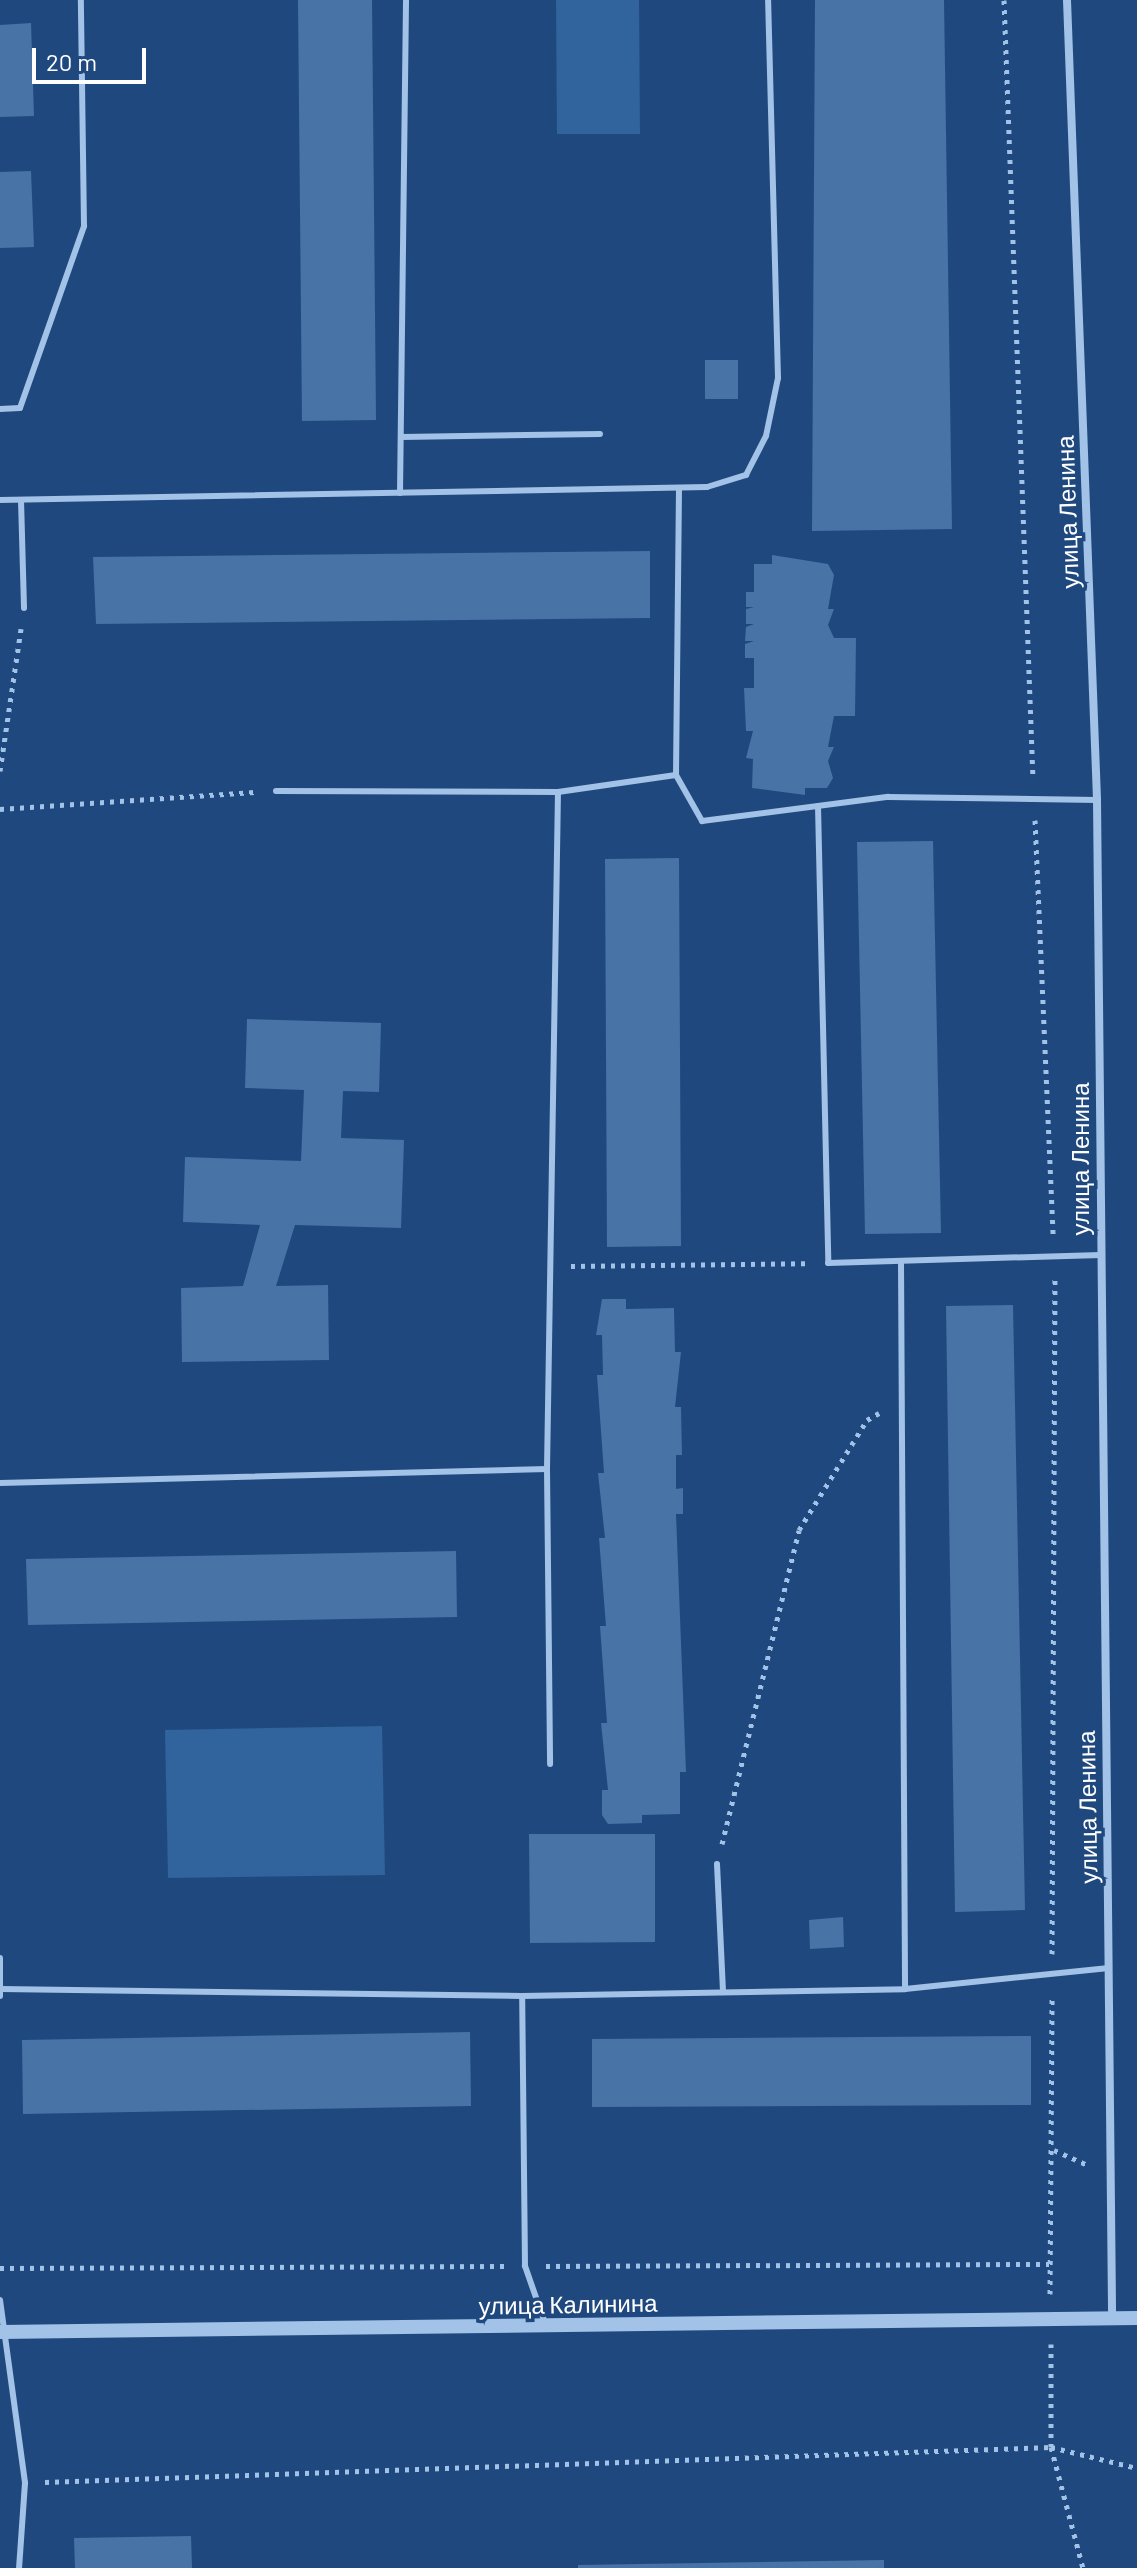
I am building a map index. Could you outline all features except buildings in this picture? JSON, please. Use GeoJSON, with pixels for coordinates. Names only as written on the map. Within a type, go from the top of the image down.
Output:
{"type":"FeatureCollection","features":[{"type":"Feature","properties":{"kind":"street","name":"улица Ленина"},"geometry":{"type":"LineString","coordinates":[[1067,0],[1097,800],[1112,2319]]}},
{"type":"Feature","properties":{"kind":"street","name":"улица Калинина"},"geometry":{"type":"LineString","coordinates":[[5,2332],[1137,2318]]}},
{"type":"Feature","properties":{"kind":"lane"},"geometry":{"type":"LineString","coordinates":[[0,409],[20,408],[84,226],[81,0]]}},
{"type":"Feature","properties":{"kind":"lane"},"geometry":{"type":"LineString","coordinates":[[400,493],[406,0]]}},
{"type":"Feature","properties":{"kind":"lane"},"geometry":{"type":"LineString","coordinates":[[0,500],[679,488],[746,475],[766,436],[778,378],[768,0]]}},
{"type":"Feature","properties":{"kind":"lane"},"geometry":{"type":"LineString","coordinates":[[402,437],[600,434]]}},
{"type":"Feature","properties":{"kind":"lane"},"geometry":{"type":"LineString","coordinates":[[679,488],[676,775],[702,821],[888,797],[1097,800]]}},
{"type":"Feature","properties":{"kind":"lane"},"geometry":{"type":"LineString","coordinates":[[21,500],[24,608]]}},
{"type":"Feature","properties":{"kind":"lane"},"geometry":{"type":"LineString","coordinates":[[276,791],[558,792],[676,775]]}},
{"type":"Feature","properties":{"kind":"lane"},"geometry":{"type":"LineString","coordinates":[[550,1764],[547,1469],[558,792]]}},
{"type":"Feature","properties":{"kind":"lane"},"geometry":{"type":"LineString","coordinates":[[818,806],[828,1263],[1101,1255]]}},
{"type":"Feature","properties":{"kind":"lane"},"geometry":{"type":"LineString","coordinates":[[901,1262],[905,1989]]}},
{"type":"Feature","properties":{"kind":"lane"},"geometry":{"type":"LineString","coordinates":[[0,1483],[547,1469]]}},
{"type":"Feature","properties":{"kind":"lane"},"geometry":{"type":"LineString","coordinates":[[717,1864],[723,1992]]}},
{"type":"Feature","properties":{"kind":"lane"},"geometry":{"type":"LineString","coordinates":[[0,1958],[1,1993],[522,1996],[905,1989],[1109,1968]]}},
{"type":"Feature","properties":{"kind":"lane"},"geometry":{"type":"LineString","coordinates":[[522,1996],[525,2266],[546,2327]]}},
{"type":"Feature","properties":{"kind":"lane"},"geometry":{"type":"LineString","coordinates":[[0,2300],[25,2483],[19,2568]]}},
{"type":"Feature","properties":{"kind":"path"},"geometry":{"type":"LineString","coordinates":[[1004,0],[1055,1256],[1051,2447],[1083,2568]]}},
{"type":"Feature","properties":{"kind":"path"},"geometry":{"type":"LineString","coordinates":[[0,771],[24,608]]}},
{"type":"Feature","properties":{"kind":"path"},"geometry":{"type":"LineString","coordinates":[[0,809],[276,791]]}},
{"type":"Feature","properties":{"kind":"path"},"geometry":{"type":"LineString","coordinates":[[550,1267],[828,1263]]}},
{"type":"Feature","properties":{"kind":"path"},"geometry":{"type":"LineString","coordinates":[[717,1864],[799,1530],[867,1420],[902,1400]]}},
{"type":"Feature","properties":{"kind":"path"},"geometry":{"type":"LineString","coordinates":[[25,2483],[1051,2447],[1137,2468]]}},
{"type":"Feature","properties":{"kind":"shaded area"},"geometry":{"type":"Polygon","coordinates":[[[556,0],[639,0],[640,134],[557,134],[556,0]]]}},
{"type":"Feature","properties":{"kind":"shaded area"},"geometry":{"type":"Polygon","coordinates":[[[382,1726],[385,1875],[168,1878],[165,1730],[382,1726]]]}}]}
